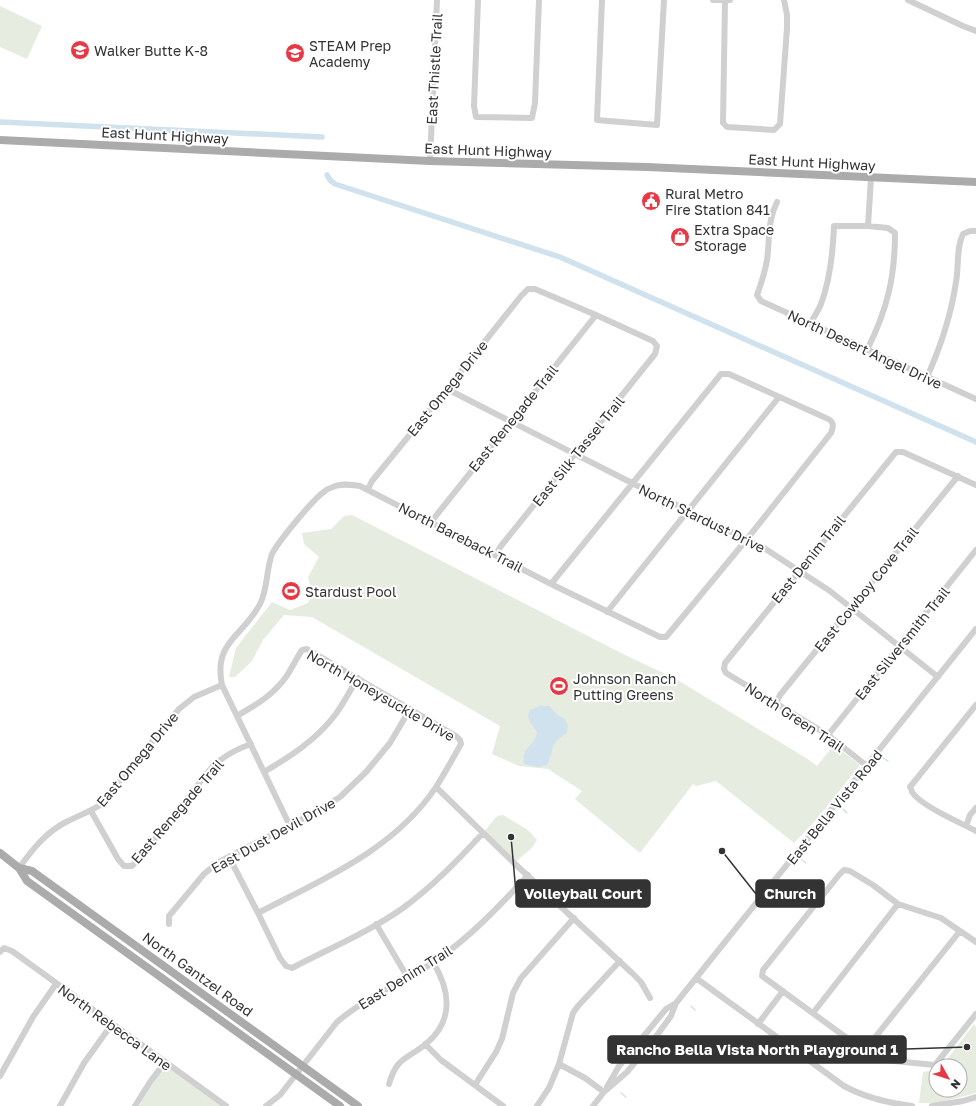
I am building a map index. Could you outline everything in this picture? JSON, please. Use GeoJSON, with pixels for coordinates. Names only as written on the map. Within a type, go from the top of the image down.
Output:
{"type":"FeatureCollection","features":[{"type":"Feature","properties":{"kind":"main road","name":"East Hunt Highway"},"geometry":{"type":"LineString","coordinates":[[0,140],[430,161],[647,167],[976,182]]}},
{"type":"Feature","properties":{"kind":"main road","name":"North Gantzel Road"},"geometry":{"type":"LineString","coordinates":[[0,853],[19,868],[27,881],[340,1106]]}},
{"type":"Feature","properties":{"kind":"main road","name":"North Gantzel Road"},"geometry":{"type":"LineString","coordinates":[[19,868],[32,871],[358,1106]]}},
{"type":"Feature","properties":{"kind":"street","name":"East Thistle Trail"},"geometry":{"type":"LineString","coordinates":[[430,161],[437,0]]}},
{"type":"Feature","properties":{"kind":"street"},"geometry":{"type":"LineString","coordinates":[[478,0],[474,106],[476,117],[532,118],[535,103],[539,0]]}},
{"type":"Feature","properties":{"kind":"street"},"geometry":{"type":"LineString","coordinates":[[602,0],[598,120],[657,125],[664,0]]}},
{"type":"Feature","properties":{"kind":"street"},"geometry":{"type":"LineString","coordinates":[[713,0],[727,0],[723,123],[727,127],[774,130],[780,124],[787,28],[787,15],[784,0]]}},
{"type":"Feature","properties":{"kind":"street"},"geometry":{"type":"LineString","coordinates":[[908,0],[976,31]]}},
{"type":"Feature","properties":{"kind":"street"},"geometry":{"type":"LineString","coordinates":[[868,226],[871,178]]}},
{"type":"Feature","properties":{"kind":"street","name":"North Desert Angel Drive"},"geometry":{"type":"LineString","coordinates":[[777,202],[772,213],[770,223],[767,261],[757,295],[761,301],[976,399]]}},
{"type":"Feature","properties":{"kind":"street"},"geometry":{"type":"LineString","coordinates":[[810,324],[821,304],[828,278],[833,248],[834,226],[868,226],[888,228],[894,233],[893,271],[888,298],[868,350]]}},
{"type":"Feature","properties":{"kind":"street"},"geometry":{"type":"LineString","coordinates":[[927,377],[946,331],[953,303],[957,277],[959,240],[963,234],[970,231],[976,231]]}},
{"type":"Feature","properties":{"kind":"street","name":"East Omega Drive"},"geometry":{"type":"LineString","coordinates":[[368,489],[372,481],[528,289],[535,290],[596,315]]}},
{"type":"Feature","properties":{"kind":"street","name":"East Silk Tassel Trail"},"geometry":{"type":"LineString","coordinates":[[496,554],[655,354],[657,346],[652,341],[596,315]]}},
{"type":"Feature","properties":{"kind":"street","name":"East Renegade Trail"},"geometry":{"type":"LineString","coordinates":[[430,522],[596,315]]}},
{"type":"Feature","properties":{"kind":"street"},"geometry":{"type":"LineString","coordinates":[[551,584],[721,374],[729,374],[831,420],[834,427],[831,433],[747,539]]}},
{"type":"Feature","properties":{"kind":"street","name":"North Stardust Drive"},"geometry":{"type":"LineString","coordinates":[[447,389],[764,548],[824,586],[938,677]]}},
{"type":"Feature","properties":{"kind":"street"},"geometry":{"type":"LineString","coordinates":[[608,612],[779,397]]}},
{"type":"Feature","properties":{"kind":"street","name":"East Denim Trail"},"geometry":{"type":"LineString","coordinates":[[724,669],[725,663],[896,452],[903,452],[958,476]]}},
{"type":"Feature","properties":{"kind":"street"},"geometry":{"type":"LineString","coordinates":[[958,476],[976,485]]}},
{"type":"Feature","properties":{"kind":"street","name":"East Cowboy Cove Trail"},"geometry":{"type":"LineString","coordinates":[[776,703],[780,695],[958,476]]}},
{"type":"Feature","properties":{"kind":"street","name":"North Bareback Trail"},"geometry":{"type":"LineString","coordinates":[[222,685],[220,672],[222,656],[230,641],[256,612],[263,598],[269,566],[275,550],[300,517],[325,490],[335,486],[346,484],[368,489],[430,522],[496,554],[551,584],[660,637],[666,637],[747,539]]}},
{"type":"Feature","properties":{"kind":"street","name":"East Silversmith Trail"},"geometry":{"type":"LineString","coordinates":[[828,735],[976,550]]}},
{"type":"Feature","properties":{"kind":"street","name":"East Bella Vista Road"},"geometry":{"type":"LineString","coordinates":[[593,1106],[604,1092],[619,1066],[666,1009],[676,1003],[976,629]]}},
{"type":"Feature","properties":{"kind":"street","name":"North Honeysuckle Drive"},"geometry":{"type":"LineString","coordinates":[[237,716],[258,704],[276,689],[302,650],[308,649],[410,708],[456,736],[460,740],[461,744],[436,787]]}},
{"type":"Feature","properties":{"kind":"street","name":"North Green Trail"},"geometry":{"type":"LineString","coordinates":[[724,669],[726,673],[828,735],[867,766]]}},
{"type":"Feature","properties":{"kind":"street"},"geometry":{"type":"LineString","coordinates":[[264,772],[300,750],[325,728],[336,714],[358,678]]}},
{"type":"Feature","properties":{"kind":"street"},"geometry":{"type":"LineString","coordinates":[[222,685],[290,826]]}},
{"type":"Feature","properties":{"kind":"street","name":"East Omega Drive"},"geometry":{"type":"LineString","coordinates":[[19,868],[39,843],[52,831],[66,822],[91,811],[107,798],[179,709],[194,698],[222,685]]}},
{"type":"Feature","properties":{"kind":"street"},"geometry":{"type":"LineString","coordinates":[[976,705],[910,786],[912,792],[922,802],[976,831]]}},
{"type":"Feature","properties":{"kind":"street","name":"East Dust Devil Drive"},"geometry":{"type":"LineString","coordinates":[[169,924],[169,916],[204,874],[217,863],[328,806],[353,786],[390,743],[410,708]]}},
{"type":"Feature","properties":{"kind":"street","name":"East Renegade Trail"},"geometry":{"type":"LineString","coordinates":[[91,811],[118,859],[124,866],[132,866],[212,766],[224,756],[251,744]]}},
{"type":"Feature","properties":{"kind":"street"},"geometry":{"type":"LineString","coordinates":[[258,913],[355,863],[378,847],[399,829],[436,787],[620,961],[641,982],[650,998]]}},
{"type":"Feature","properties":{"kind":"street"},"geometry":{"type":"LineString","coordinates":[[966,826],[970,815],[976,808]]}},
{"type":"Feature","properties":{"kind":"street"},"geometry":{"type":"LineString","coordinates":[[230,857],[280,958],[286,966],[292,968],[376,924],[401,909],[438,880],[483,832]]}},
{"type":"Feature","properties":{"kind":"street"},"geometry":{"type":"LineString","coordinates":[[976,942],[941,918],[898,904],[850,870],[844,870],[763,970],[762,976],[856,1044],[866,1050],[894,1061],[935,1065],[976,1014]]}},
{"type":"Feature","properties":{"kind":"street","name":"East Denim Trail"},"geometry":{"type":"LineString","coordinates":[[302,1066],[337,1022],[349,1012],[408,978],[455,947],[505,900],[528,875]]}},
{"type":"Feature","properties":{"kind":"street"},"geometry":{"type":"LineString","coordinates":[[813,1013],[898,904]]}},
{"type":"Feature","properties":{"kind":"street"},"geometry":{"type":"LineString","coordinates":[[475,1085],[496,1052],[502,1039],[513,993],[521,978],[574,918]]}},
{"type":"Feature","properties":{"kind":"street"},"geometry":{"type":"LineString","coordinates":[[376,924],[408,978]]}},
{"type":"Feature","properties":{"kind":"street"},"geometry":{"type":"LineString","coordinates":[[866,1050],[960,931]]}},
{"type":"Feature","properties":{"kind":"street","name":"North Rebecca Lane"},"geometry":{"type":"LineString","coordinates":[[2,950],[12,951],[226,1106]]}},
{"type":"Feature","properties":{"kind":"street"},"geometry":{"type":"LineString","coordinates":[[537,1106],[549,1088],[559,1064],[573,1013],[620,961]]}},
{"type":"Feature","properties":{"kind":"street"},"geometry":{"type":"LineString","coordinates":[[389,1084],[394,1068],[431,1038],[444,1018],[447,998],[444,982],[433,962]]}},
{"type":"Feature","properties":{"kind":"street"},"geometry":{"type":"LineString","coordinates":[[696,978],[833,1078],[860,1094],[883,1102],[912,1106]]}},
{"type":"Feature","properties":{"kind":"street"},"geometry":{"type":"LineString","coordinates":[[0,1076],[33,1017],[56,984]]}},
{"type":"Feature","properties":{"kind":"street"},"geometry":{"type":"LineString","coordinates":[[758,1024],[783,991]]}},
{"type":"Feature","properties":{"kind":"street","name":"East Bella Vista Road"},"geometry":{"type":"LineString","coordinates":[[604,1092],[627,1072],[652,1042],[672,1016],[676,1003]]}},
{"type":"Feature","properties":{"kind":"street"},"geometry":{"type":"LineString","coordinates":[[970,1022],[976,1026]]}},
{"type":"Feature","properties":{"kind":"street"},"geometry":{"type":"LineString","coordinates":[[60,1106],[84,1063],[112,1024]]}},
{"type":"Feature","properties":{"kind":"street"},"geometry":{"type":"LineString","coordinates":[[425,1044],[441,1060],[503,1106]]}},
{"type":"Feature","properties":{"kind":"street"},"geometry":{"type":"LineString","coordinates":[[135,1106],[165,1062]]}},
{"type":"Feature","properties":{"kind":"street"},"geometry":{"type":"LineString","coordinates":[[559,1064],[585,1078],[604,1092]]}},
{"type":"Feature","properties":{"kind":"street"},"geometry":{"type":"LineString","coordinates":[[266,1106],[280,1095],[302,1066]]}},
{"type":"Feature","properties":{"kind":"street"},"geometry":{"type":"LineString","coordinates":[[932,1106],[946,1105],[976,1097]]}},
{"type":"Feature","properties":{"kind":"shaded area"},"geometry":{"type":"Polygon","coordinates":[[[0,6],[42,26],[27,59],[0,47],[0,6]]]}},
{"type":"Feature","properties":{"kind":"shaded area","name":"Johnson Ranch Putting Greens"},"geometry":{"type":"Polygon","coordinates":[[[352,515],[623,654],[674,678],[817,766],[834,745],[860,765],[816,820],[794,843],[716,781],[696,786],[693,784],[640,853],[575,799],[582,791],[548,769],[519,766],[492,754],[500,726],[312,617],[284,615],[263,640],[252,661],[235,677],[229,677],[236,648],[272,602],[290,610],[308,603],[312,592],[308,577],[319,557],[304,544],[302,533],[331,529],[344,516],[352,515]]]}},
{"type":"Feature","properties":{"kind":"shaded area"},"geometry":{"type":"Polygon","coordinates":[[[503,815],[528,830],[537,840],[532,848],[514,863],[483,833],[497,816],[503,815]]]}},
{"type":"Feature","properties":{"kind":"shaded area"},"geometry":{"type":"Polygon","coordinates":[[[974,1024],[976,1027],[976,1093],[968,1095],[968,1058],[948,1058],[974,1024]]]}},
{"type":"Feature","properties":{"kind":"shaded area"},"geometry":{"type":"Polygon","coordinates":[[[165,1062],[229,1106],[139,1106],[165,1062]]]}},
{"type":"Feature","properties":{"kind":"shaded area"},"geometry":{"type":"Polygon","coordinates":[[[928,1071],[928,1098],[956,1098],[937,1103],[919,1103],[923,1072],[928,1071]]]}},
{"type":"Feature","properties":{"kind":"water","name":"Stardust Pool"},"geometry":{"type":"Polygon","coordinates":[[[288,583],[299,591],[291,598],[289,594],[283,590],[288,583]]]}},
{"type":"Feature","properties":{"kind":"water"},"geometry":{"type":"Polygon","coordinates":[[[540,706],[549,706],[559,716],[565,719],[568,726],[567,733],[554,744],[550,760],[547,765],[538,767],[524,764],[524,754],[534,741],[537,732],[528,716],[530,710],[540,706]]]}},
{"type":"Feature","properties":{"kind":"waterway"},"geometry":{"type":"LineString","coordinates":[[0,122],[322,137]]}},
{"type":"Feature","properties":{"kind":"waterway"},"geometry":{"type":"LineString","coordinates":[[327,175],[335,184],[560,257],[976,442]]}},
{"type":"Feature","properties":{"kind":"waterway"},"geometry":{"type":"LineString","coordinates":[[882,757],[888,761]]}},
{"type":"Feature","properties":{"kind":"waterway"},"geometry":{"type":"LineString","coordinates":[[843,809],[847,813]]}},
{"type":"Feature","properties":{"kind":"waterway"},"geometry":{"type":"LineString","coordinates":[[802,860],[806,863]]}},
{"type":"Feature","properties":{"kind":"waterway"},"geometry":{"type":"LineString","coordinates":[[691,1006],[695,1010]]}},
{"type":"Feature","properties":{"kind":"waterway"},"geometry":{"type":"LineString","coordinates":[[621,1093],[626,1097]]}},
{"type":"Feature","properties":{"kind":"place","name":"Walker Butte K-8"},"geometry":{"type":"Point","coordinates":[80,50]}},
{"type":"Feature","properties":{"kind":"place","name":"STEAM Prep Academy"},"geometry":{"type":"Point","coordinates":[295,53]}},
{"type":"Feature","properties":{"kind":"place","name":"Rural Metro Fire Station 841"},"geometry":{"type":"Point","coordinates":[651,201]}},
{"type":"Feature","properties":{"kind":"place","name":"Extra Space Storage"},"geometry":{"type":"Point","coordinates":[680,237]}},
{"type":"Feature","properties":{"kind":"place","name":"Stardust Pool"},"geometry":{"type":"Point","coordinates":[291,591]}},
{"type":"Feature","properties":{"kind":"place","name":"Johnson Ranch Putting Greens"},"geometry":{"type":"Point","coordinates":[559,686]}},
{"type":"Feature","properties":{"kind":"place","name":"Volleyball Court"},"geometry":{"type":"Point","coordinates":[511,837]}},
{"type":"Feature","properties":{"kind":"place","name":"Church"},"geometry":{"type":"Point","coordinates":[722,851]}},
{"type":"Feature","properties":{"kind":"place","name":"Rancho Bella Vista North Playground 1"},"geometry":{"type":"Point","coordinates":[967,1047]}}]}
